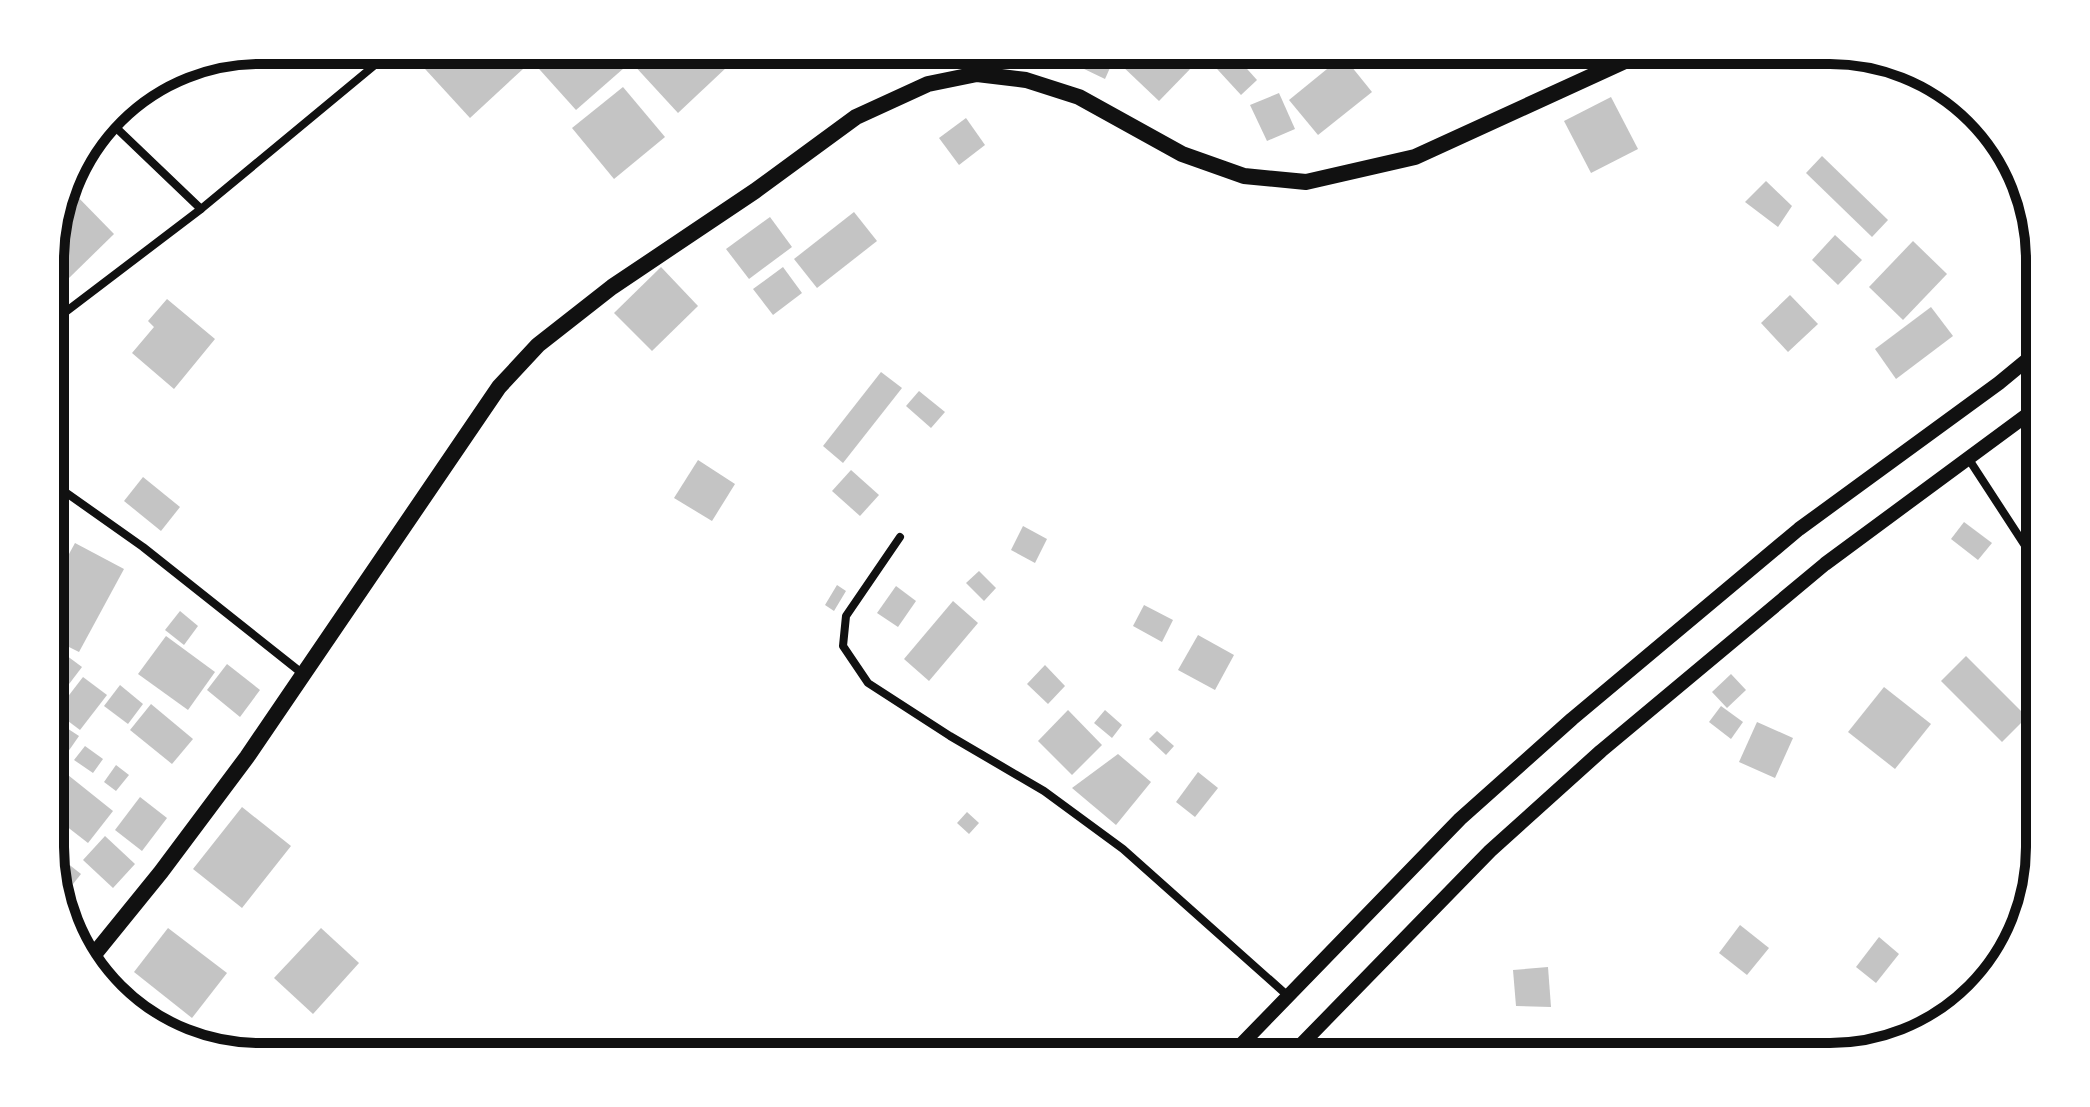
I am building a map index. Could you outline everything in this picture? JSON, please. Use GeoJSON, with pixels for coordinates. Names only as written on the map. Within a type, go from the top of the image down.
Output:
{"type":"FeatureCollection","features":[{"type":"Feature","properties":{"kind":"main road"},"geometry":{"type":"LineString","coordinates":[[95,953],[228,783],[499,387],[538,345],[612,287],[755,191],[856,117],[928,84],[977,74],[1026,80],[1079,97],[1182,154],[1244,176],[1306,182],[1415,157],[1618,64]]}},
{"type":"Feature","properties":{"kind":"street"},"geometry":{"type":"LineString","coordinates":[[64,313],[201,209],[376,64]]}},
{"type":"Feature","properties":{"kind":"street"},"geometry":{"type":"LineString","coordinates":[[114,129],[201,209]]}},
{"type":"Feature","properties":{"kind":"street"},"geometry":{"type":"LineString","coordinates":[[1243,1043],[1460,819],[1572,719],[1703,606],[1799,529],[2026,361]]}},
{"type":"Feature","properties":{"kind":"street"},"geometry":{"type":"LineString","coordinates":[[1303,1043],[1490,851],[1601,751],[1813,573],[2026,416]]}},
{"type":"Feature","properties":{"kind":"street"},"geometry":{"type":"LineString","coordinates":[[1968,458],[2026,547]]}},
{"type":"Feature","properties":{"kind":"street"},"geometry":{"type":"LineString","coordinates":[[64,491],[143,547],[303,674]]}},
{"type":"Feature","properties":{"kind":"street"},"geometry":{"type":"LineString","coordinates":[[900,537],[846,616],[843,646],[868,683],[1044,791],[1123,849],[1288,996]]}},
{"type":"Feature","properties":{"kind":"building"},"geometry":{"type":"Polygon","coordinates":[[[420,64],[519,64],[523,69],[470,118],[420,64]]]}},
{"type":"Feature","properties":{"kind":"building"},"geometry":{"type":"Polygon","coordinates":[[[535,64],[620,64],[624,68],[576,110],[535,64]]]}},
{"type":"Feature","properties":{"kind":"building"},"geometry":{"type":"Polygon","coordinates":[[[633,64],[726,64],[728,66],[678,113],[633,64]]]}},
{"type":"Feature","properties":{"kind":"building"},"geometry":{"type":"Polygon","coordinates":[[[1081,64],[1112,64],[1105,79],[1080,67],[1081,64]]]}},
{"type":"Feature","properties":{"kind":"building"},"geometry":{"type":"Polygon","coordinates":[[[1120,64],[1193,64],[1159,101],[1120,64]]]}},
{"type":"Feature","properties":{"kind":"building"},"geometry":{"type":"Polygon","coordinates":[[[1212,64],[1243,64],[1257,80],[1241,95],[1212,64]]]}},
{"type":"Feature","properties":{"kind":"building"},"geometry":{"type":"Polygon","coordinates":[[[1333,64],[1349,64],[1372,92],[1318,135],[1289,100],[1333,64]]]}},
{"type":"Feature","properties":{"kind":"building"},"geometry":{"type":"Polygon","coordinates":[[[623,87],[665,137],[614,179],[572,128],[623,87]]]}},
{"type":"Feature","properties":{"kind":"building"},"geometry":{"type":"Polygon","coordinates":[[[1279,93],[1295,129],[1267,141],[1250,105],[1279,93]]]}},
{"type":"Feature","properties":{"kind":"building"},"geometry":{"type":"Polygon","coordinates":[[[1611,97],[1638,149],[1591,173],[1564,121],[1611,97]]]}},
{"type":"Feature","properties":{"kind":"building"},"geometry":{"type":"Polygon","coordinates":[[[966,118],[985,145],[959,165],[939,138],[966,118]]]}},
{"type":"Feature","properties":{"kind":"building"},"geometry":{"type":"Polygon","coordinates":[[[1822,156],[1888,220],[1872,237],[1806,173],[1822,156]]]}},
{"type":"Feature","properties":{"kind":"building"},"geometry":{"type":"Polygon","coordinates":[[[1766,181],[1792,206],[1778,227],[1745,202],[1766,181]]]}},
{"type":"Feature","properties":{"kind":"building"},"geometry":{"type":"Polygon","coordinates":[[[76,195],[114,234],[68,279],[64,275],[64,247],[76,195]]]}},
{"type":"Feature","properties":{"kind":"building"},"geometry":{"type":"Polygon","coordinates":[[[854,212],[877,241],[817,288],[794,259],[854,212]]]}},
{"type":"Feature","properties":{"kind":"building"},"geometry":{"type":"Polygon","coordinates":[[[770,217],[792,247],[749,279],[726,249],[770,217]]]}},
{"type":"Feature","properties":{"kind":"building"},"geometry":{"type":"Polygon","coordinates":[[[1835,235],[1862,260],[1838,285],[1812,260],[1835,235]]]}},
{"type":"Feature","properties":{"kind":"building"},"geometry":{"type":"Polygon","coordinates":[[[1913,241],[1947,274],[1903,320],[1869,287],[1913,241]]]}},
{"type":"Feature","properties":{"kind":"building"},"geometry":{"type":"Polygon","coordinates":[[[661,267],[698,306],[652,351],[614,313],[661,267]]]}},
{"type":"Feature","properties":{"kind":"building"},"geometry":{"type":"Polygon","coordinates":[[[783,267],[802,293],[773,315],[753,289],[783,267]]]}},
{"type":"Feature","properties":{"kind":"building"},"geometry":{"type":"Polygon","coordinates":[[[1790,295],[1818,324],[1788,352],[1761,323],[1790,295]]]}},
{"type":"Feature","properties":{"kind":"building"},"geometry":{"type":"Polygon","coordinates":[[[167,299],[215,339],[174,389],[132,353],[154,327],[148,321],[167,299]]]}},
{"type":"Feature","properties":{"kind":"building"},"geometry":{"type":"Polygon","coordinates":[[[1931,307],[1953,336],[1896,379],[1875,349],[1931,307]]]}},
{"type":"Feature","properties":{"kind":"building"},"geometry":{"type":"Polygon","coordinates":[[[881,372],[902,388],[843,463],[823,446],[881,372]]]}},
{"type":"Feature","properties":{"kind":"building"},"geometry":{"type":"Polygon","coordinates":[[[919,391],[945,412],[931,428],[906,406],[919,391]]]}},
{"type":"Feature","properties":{"kind":"building"},"geometry":{"type":"Polygon","coordinates":[[[698,460],[735,484],[712,521],[674,498],[698,460]]]}},
{"type":"Feature","properties":{"kind":"building"},"geometry":{"type":"Polygon","coordinates":[[[851,470],[879,495],[860,516],[832,491],[851,470]]]}},
{"type":"Feature","properties":{"kind":"building"},"geometry":{"type":"Polygon","coordinates":[[[143,477],[180,507],[161,531],[124,501],[143,477]]]}},
{"type":"Feature","properties":{"kind":"building"},"geometry":{"type":"Polygon","coordinates":[[[1964,522],[1992,543],[1978,560],[1951,539],[1964,522]]]}},
{"type":"Feature","properties":{"kind":"building"},"geometry":{"type":"Polygon","coordinates":[[[1023,526],[1047,539],[1035,563],[1011,550],[1023,526]]]}},
{"type":"Feature","properties":{"kind":"building"},"geometry":{"type":"Polygon","coordinates":[[[75,543],[124,569],[79,652],[64,644],[64,563],[75,543]]]}},
{"type":"Feature","properties":{"kind":"building"},"geometry":{"type":"Polygon","coordinates":[[[979,571],[996,588],[984,601],[966,583],[979,571]]]}},
{"type":"Feature","properties":{"kind":"building"},"geometry":{"type":"Polygon","coordinates":[[[837,585],[846,591],[834,611],[825,605],[837,585]]]}},
{"type":"Feature","properties":{"kind":"building"},"geometry":{"type":"Polygon","coordinates":[[[896,586],[916,601],[898,627],[877,613],[896,586]]]}},
{"type":"Feature","properties":{"kind":"building"},"geometry":{"type":"Polygon","coordinates":[[[953,601],[978,623],[929,681],[904,659],[953,601]]]}},
{"type":"Feature","properties":{"kind":"building"},"geometry":{"type":"Polygon","coordinates":[[[1144,605],[1173,620],[1162,642],[1133,626],[1144,605]]]}},
{"type":"Feature","properties":{"kind":"building"},"geometry":{"type":"Polygon","coordinates":[[[180,611],[198,626],[184,645],[165,630],[180,611]]]}},
{"type":"Feature","properties":{"kind":"building"},"geometry":{"type":"Polygon","coordinates":[[[1198,635],[1234,655],[1215,690],[1178,670],[1198,635]]]}},
{"type":"Feature","properties":{"kind":"building"},"geometry":{"type":"Polygon","coordinates":[[[166,636],[215,672],[188,710],[138,674],[166,636]]]}},
{"type":"Feature","properties":{"kind":"building"},"geometry":{"type":"Polygon","coordinates":[[[64,654],[82,667],[64,691],[64,654]]]}},
{"type":"Feature","properties":{"kind":"building"},"geometry":{"type":"Polygon","coordinates":[[[1966,656],[2026,718],[2002,742],[1941,681],[1966,656]]]}},
{"type":"Feature","properties":{"kind":"building"},"geometry":{"type":"Polygon","coordinates":[[[227,664],[260,690],[240,717],[207,690],[227,664]]]}},
{"type":"Feature","properties":{"kind":"building"},"geometry":{"type":"Polygon","coordinates":[[[1045,665],[1065,686],[1048,704],[1027,684],[1045,665]]]}},
{"type":"Feature","properties":{"kind":"building"},"geometry":{"type":"Polygon","coordinates":[[[1731,674],[1746,690],[1727,708],[1712,692],[1731,674]]]}},
{"type":"Feature","properties":{"kind":"building"},"geometry":{"type":"Polygon","coordinates":[[[83,677],[107,695],[80,730],[64,718],[64,702],[83,677]]]}},
{"type":"Feature","properties":{"kind":"building"},"geometry":{"type":"Polygon","coordinates":[[[120,685],[143,704],[128,724],[104,706],[120,685]]]}},
{"type":"Feature","properties":{"kind":"building"},"geometry":{"type":"Polygon","coordinates":[[[1884,687],[1931,724],[1895,769],[1848,732],[1884,687]]]}},
{"type":"Feature","properties":{"kind":"building"},"geometry":{"type":"Polygon","coordinates":[[[151,704],[193,739],[172,764],[130,730],[151,704]]]}},
{"type":"Feature","properties":{"kind":"building"},"geometry":{"type":"Polygon","coordinates":[[[1721,706],[1743,722],[1731,739],[1709,722],[1721,706]]]}},
{"type":"Feature","properties":{"kind":"building"},"geometry":{"type":"Polygon","coordinates":[[[1068,710],[1102,745],[1072,775],[1038,741],[1068,710]]]}},
{"type":"Feature","properties":{"kind":"building"},"geometry":{"type":"Polygon","coordinates":[[[1105,710],[1122,725],[1112,738],[1094,723],[1105,710]]]}},
{"type":"Feature","properties":{"kind":"building"},"geometry":{"type":"Polygon","coordinates":[[[1757,722],[1793,738],[1775,778],[1739,762],[1757,722]]]}},
{"type":"Feature","properties":{"kind":"building"},"geometry":{"type":"Polygon","coordinates":[[[64,726],[79,736],[64,758],[64,726]]]}},
{"type":"Feature","properties":{"kind":"building"},"geometry":{"type":"Polygon","coordinates":[[[1157,731],[1174,746],[1166,755],[1149,739],[1157,731]]]}},
{"type":"Feature","properties":{"kind":"building"},"geometry":{"type":"Polygon","coordinates":[[[85,746],[103,759],[93,773],[74,760],[85,746]]]}},
{"type":"Feature","properties":{"kind":"building"},"geometry":{"type":"Polygon","coordinates":[[[1118,754],[1151,782],[1116,825],[1072,788],[1118,754]]]}},
{"type":"Feature","properties":{"kind":"building"},"geometry":{"type":"Polygon","coordinates":[[[116,765],[129,775],[116,791],[104,782],[116,765]]]}},
{"type":"Feature","properties":{"kind":"building"},"geometry":{"type":"Polygon","coordinates":[[[1198,772],[1218,788],[1195,817],[1176,802],[1198,772]]]}},
{"type":"Feature","properties":{"kind":"building"},"geometry":{"type":"Polygon","coordinates":[[[68,775],[113,811],[88,843],[64,824],[64,780],[68,775]]]}},
{"type":"Feature","properties":{"kind":"building"},"geometry":{"type":"Polygon","coordinates":[[[140,797],[167,818],[142,851],[115,830],[140,797]]]}},
{"type":"Feature","properties":{"kind":"building"},"geometry":{"type":"Polygon","coordinates":[[[242,807],[291,846],[242,908],[193,869],[242,807]]]}},
{"type":"Feature","properties":{"kind":"building"},"geometry":{"type":"Polygon","coordinates":[[[967,812],[979,823],[969,834],[957,823],[967,812]]]}},
{"type":"Feature","properties":{"kind":"building"},"geometry":{"type":"Polygon","coordinates":[[[105,836],[135,864],[113,888],[83,860],[105,836]]]}},
{"type":"Feature","properties":{"kind":"building"},"geometry":{"type":"Polygon","coordinates":[[[65,861],[81,874],[69,889],[65,861]]]}},
{"type":"Feature","properties":{"kind":"building"},"geometry":{"type":"Polygon","coordinates":[[[1740,925],[1769,948],[1747,975],[1719,953],[1740,925]]]}},
{"type":"Feature","properties":{"kind":"building"},"geometry":{"type":"Polygon","coordinates":[[[168,928],[227,973],[192,1018],[134,972],[168,928]]]}},
{"type":"Feature","properties":{"kind":"building"},"geometry":{"type":"Polygon","coordinates":[[[321,928],[359,963],[313,1014],[274,978],[321,928]]]}},
{"type":"Feature","properties":{"kind":"building"},"geometry":{"type":"Polygon","coordinates":[[[1879,937],[1899,954],[1876,983],[1856,967],[1879,937]]]}},
{"type":"Feature","properties":{"kind":"building"},"geometry":{"type":"Polygon","coordinates":[[[1999,938],[2002,940],[1984,968],[1981,966],[1999,938]]]}},
{"type":"Feature","properties":{"kind":"building"},"geometry":{"type":"Polygon","coordinates":[[[1548,967],[1551,1007],[1516,1006],[1513,970],[1548,967]]]}},
{"type":"Feature","properties":{"kind":"building"},"geometry":{"type":"Polygon","coordinates":[[[139,997],[165,1018],[151,1010],[137,999],[139,997]]]}}]}
